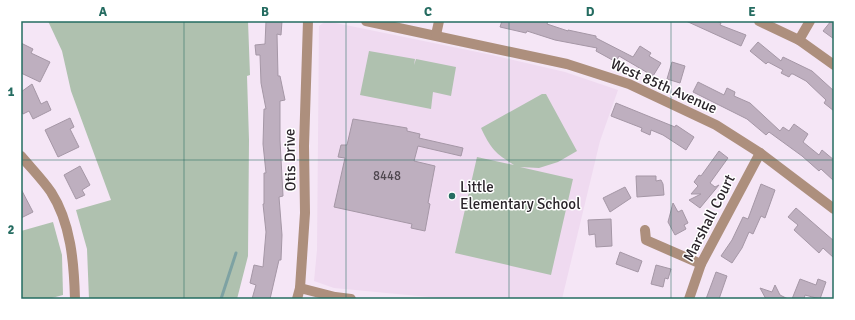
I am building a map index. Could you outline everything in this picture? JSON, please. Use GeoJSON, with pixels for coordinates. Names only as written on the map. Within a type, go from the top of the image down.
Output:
{"type":"FeatureCollection","features":[{"type":"Feature","properties":{"kind":"street","name":"Otis Drive"},"geometry":{"type":"LineString","coordinates":[[297,299],[300,288],[305,213],[304,138],[308,21]]}},
{"type":"Feature","properties":{"kind":"street","name":"West 85th Avenue"},"geometry":{"type":"LineString","coordinates":[[366,21],[567,64],[629,84],[716,125],[760,152],[834,208]]}},
{"type":"Feature","properties":{"kind":"street"},"geometry":{"type":"LineString","coordinates":[[436,35],[439,21]]}},
{"type":"Feature","properties":{"kind":"street"},"geometry":{"type":"LineString","coordinates":[[759,21],[799,40],[834,65]]}},
{"type":"Feature","properties":{"kind":"street"},"geometry":{"type":"LineString","coordinates":[[799,40],[810,21]]}},
{"type":"Feature","properties":{"kind":"street","name":"Marshall Court"},"geometry":{"type":"LineString","coordinates":[[689,299],[701,264],[760,152]]}},
{"type":"Feature","properties":{"kind":"street"},"geometry":{"type":"LineString","coordinates":[[21,156],[51,192],[61,214],[72,253],[75,299]]}},
{"type":"Feature","properties":{"kind":"street"},"geometry":{"type":"LineString","coordinates":[[645,230],[646,240],[701,264]]}},
{"type":"Feature","properties":{"kind":"street"},"geometry":{"type":"LineString","coordinates":[[300,288],[335,297],[351,299]]}},
{"type":"Feature","properties":{"kind":"shaded area","name":"Little Elementary School"},"geometry":{"type":"Polygon","coordinates":[[[326,21],[492,55],[565,72],[618,90],[600,141],[562,299],[450,299],[334,288],[314,281],[317,250],[319,26],[326,21]]]}},
{"type":"Feature","properties":{"kind":"green space"},"geometry":{"type":"Polygon","coordinates":[[[48,21],[248,21],[250,75],[247,76],[249,140],[248,256],[237,299],[89,299],[87,249],[76,210],[111,200],[71,91],[62,51],[48,21]]]}},
{"type":"Feature","properties":{"kind":"green space"},"geometry":{"type":"Polygon","coordinates":[[[369,51],[415,59],[414,65],[416,59],[456,67],[451,96],[433,92],[431,109],[360,95],[369,51]]]}},
{"type":"Feature","properties":{"kind":"green space"},"geometry":{"type":"Polygon","coordinates":[[[542,94],[546,94],[577,151],[558,162],[539,168],[520,167],[573,179],[551,275],[455,253],[477,157],[514,165],[494,150],[481,128],[542,94]]]}},
{"type":"Feature","properties":{"kind":"green space"},"geometry":{"type":"Polygon","coordinates":[[[53,222],[62,255],[63,295],[48,299],[21,299],[21,231],[53,222]]]}},
{"type":"Feature","properties":{"kind":"building"},"geometry":{"type":"Polygon","coordinates":[[[266,21],[282,21],[281,35],[277,34],[278,76],[280,76],[285,100],[280,101],[280,140],[283,196],[279,197],[282,235],[281,260],[279,260],[270,299],[252,299],[256,285],[250,283],[254,265],[263,267],[266,232],[263,204],[264,173],[266,173],[263,144],[264,109],[266,109],[261,83],[260,55],[256,55],[255,45],[265,44],[266,21]]]}},
{"type":"Feature","properties":{"kind":"building"},"geometry":{"type":"Polygon","coordinates":[[[502,21],[548,21],[547,24],[568,31],[596,36],[596,38],[633,57],[640,46],[651,53],[649,56],[661,63],[653,76],[619,56],[616,62],[596,51],[597,48],[555,40],[527,31],[526,33],[500,27],[502,21]]]}},
{"type":"Feature","properties":{"kind":"building"},"geometry":{"type":"Polygon","coordinates":[[[686,21],[716,21],[721,23],[720,25],[746,35],[741,46],[686,21]]]}},
{"type":"Feature","properties":{"kind":"building"},"geometry":{"type":"Polygon","coordinates":[[[831,21],[834,21],[834,39],[823,31],[831,21]]]}},
{"type":"Feature","properties":{"kind":"building"},"geometry":{"type":"Polygon","coordinates":[[[758,42],[781,61],[783,57],[812,71],[834,91],[834,111],[824,103],[826,100],[806,81],[793,74],[789,77],[781,73],[783,70],[768,62],[766,64],[750,51],[758,42]]]}},
{"type":"Feature","properties":{"kind":"building"},"geometry":{"type":"Polygon","coordinates":[[[21,43],[33,49],[31,53],[50,62],[40,82],[21,73],[21,43]]]}},
{"type":"Feature","properties":{"kind":"building"},"geometry":{"type":"Polygon","coordinates":[[[672,62],[685,66],[680,83],[667,79],[672,62]]]}},
{"type":"Feature","properties":{"kind":"building"},"geometry":{"type":"Polygon","coordinates":[[[698,82],[724,95],[727,88],[735,92],[734,96],[750,103],[780,131],[783,127],[789,131],[794,124],[808,134],[803,142],[819,155],[822,150],[834,160],[834,181],[821,169],[819,171],[802,156],[769,132],[766,135],[747,119],[693,92],[698,82]]]}},
{"type":"Feature","properties":{"kind":"building"},"geometry":{"type":"Polygon","coordinates":[[[32,84],[41,104],[47,101],[51,110],[33,119],[29,111],[23,114],[21,110],[21,92],[32,84]]]}},
{"type":"Feature","properties":{"kind":"building"},"geometry":{"type":"Polygon","coordinates":[[[616,103],[675,127],[676,125],[694,137],[686,150],[663,135],[651,130],[650,135],[641,131],[642,128],[611,116],[616,103]]]}},
{"type":"Feature","properties":{"kind":"building"},"geometry":{"type":"Polygon","coordinates":[[[70,118],[74,127],[70,129],[79,147],[58,157],[45,130],[70,118]]]}},
{"type":"Feature","properties":{"kind":"building"},"geometry":{"type":"Polygon","coordinates":[[[353,119],[407,128],[407,131],[420,134],[419,138],[463,148],[461,156],[418,146],[414,161],[435,166],[428,203],[430,204],[425,231],[411,228],[412,224],[334,207],[345,158],[338,157],[341,145],[347,145],[353,119]]]}},
{"type":"Feature","properties":{"kind":"building"},"geometry":{"type":"Polygon","coordinates":[[[719,151],[728,158],[710,183],[715,187],[719,185],[700,208],[689,200],[701,194],[691,194],[698,186],[694,182],[699,175],[701,176],[719,151]]]}},
{"type":"Feature","properties":{"kind":"building"},"geometry":{"type":"Polygon","coordinates":[[[80,166],[90,185],[82,190],[85,195],[76,199],[64,175],[80,166]]]}},
{"type":"Feature","properties":{"kind":"building"},"geometry":{"type":"Polygon","coordinates":[[[636,176],[656,176],[656,181],[661,180],[663,184],[664,195],[637,197],[636,176]]]}},
{"type":"Feature","properties":{"kind":"building"},"geometry":{"type":"Polygon","coordinates":[[[761,184],[775,190],[765,218],[761,216],[753,234],[749,232],[742,248],[732,263],[721,256],[732,240],[743,217],[748,219],[761,184]]]}},
{"type":"Feature","properties":{"kind":"building"},"geometry":{"type":"Polygon","coordinates":[[[625,187],[631,198],[610,212],[603,198],[625,187]]]}},
{"type":"Feature","properties":{"kind":"building"},"geometry":{"type":"Polygon","coordinates":[[[21,189],[33,212],[21,218],[21,189]]]}},
{"type":"Feature","properties":{"kind":"building"},"geometry":{"type":"Polygon","coordinates":[[[673,203],[678,212],[682,210],[688,223],[684,225],[686,229],[675,235],[668,222],[673,203]]]}},
{"type":"Feature","properties":{"kind":"building"},"geometry":{"type":"Polygon","coordinates":[[[796,208],[834,241],[834,258],[823,248],[819,253],[794,230],[798,225],[788,217],[796,208]]]}},
{"type":"Feature","properties":{"kind":"building"},"geometry":{"type":"Polygon","coordinates":[[[611,219],[612,246],[596,247],[595,234],[589,235],[588,220],[611,219]]]}},
{"type":"Feature","properties":{"kind":"building"},"geometry":{"type":"Polygon","coordinates":[[[620,252],[642,261],[638,272],[616,264],[620,252]]]}},
{"type":"Feature","properties":{"kind":"building"},"geometry":{"type":"Polygon","coordinates":[[[656,265],[671,269],[668,279],[665,278],[663,287],[651,284],[656,265]]]}},
{"type":"Feature","properties":{"kind":"building"},"geometry":{"type":"Polygon","coordinates":[[[716,272],[727,276],[719,299],[706,299],[716,272]]]}},
{"type":"Feature","properties":{"kind":"building"},"geometry":{"type":"Polygon","coordinates":[[[800,279],[816,285],[818,279],[826,282],[820,299],[805,295],[804,299],[792,299],[800,279]]]}},
{"type":"Feature","properties":{"kind":"building"},"geometry":{"type":"Polygon","coordinates":[[[775,285],[780,295],[788,299],[766,299],[760,288],[772,292],[775,285]]]}},
{"type":"Feature","properties":{"kind":"waterway"},"geometry":{"type":"LineString","coordinates":[[221,299],[236,253]]}},
{"type":"Feature","properties":{"kind":"place","name":"Little Elementary School"},"geometry":{"type":"Point","coordinates":[452,196]}}]}
